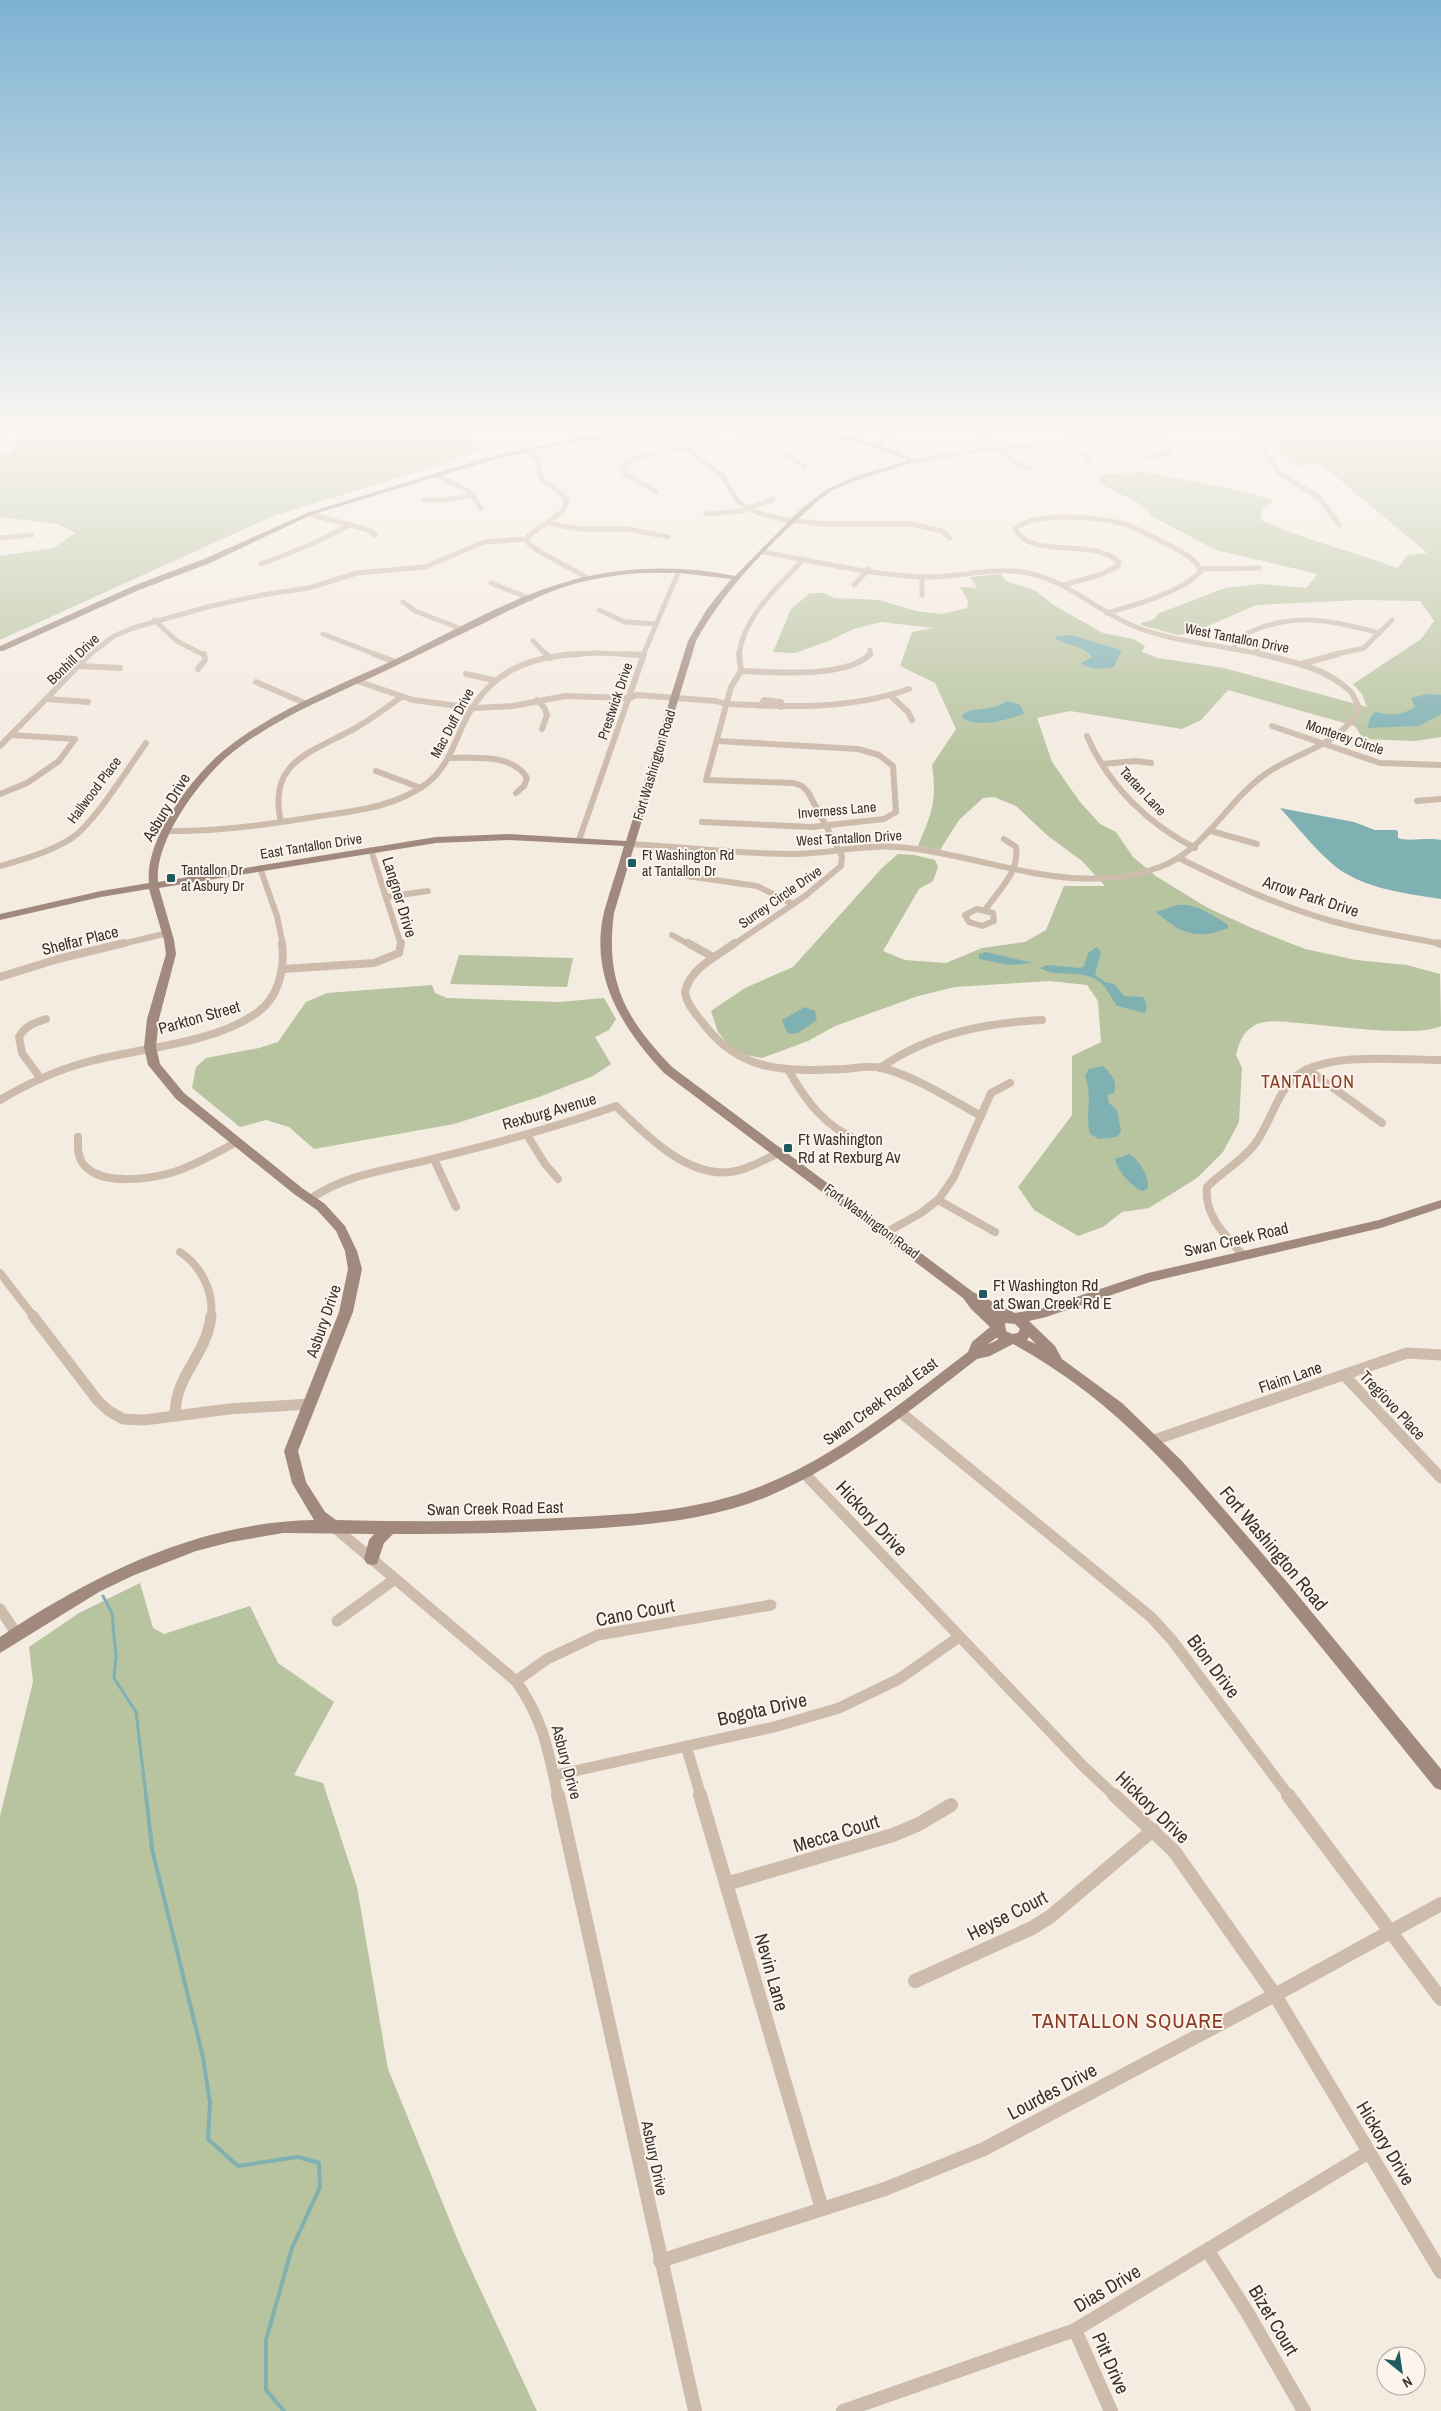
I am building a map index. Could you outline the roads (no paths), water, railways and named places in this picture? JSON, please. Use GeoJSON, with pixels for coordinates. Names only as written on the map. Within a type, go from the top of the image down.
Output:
{"type":"FeatureCollection","features":[{"type":"Feature","properties":{"kind":"main road"},"geometry":{"type":"LineString","coordinates":[[0,649],[136,588],[207,561],[249,542]]}},
{"type":"Feature","properties":{"kind":"main road","name":"Fort Washington Road"},"geometry":{"type":"LineString","coordinates":[[772,542],[713,604],[692,641],[604,933],[604,957],[613,991],[642,1041],[668,1070],[781,1152],[968,1294],[1013,1318]]}},
{"type":"Feature","properties":{"kind":"main road","name":"Asbury Drive"},"geometry":{"type":"LineString","coordinates":[[334,1527],[320,1516],[299,1483],[291,1451],[346,1312],[355,1269],[341,1229],[321,1207],[180,1096],[154,1064],[150,1047],[153,1019],[170,964],[171,944],[156,901],[153,886],[156,855],[167,831],[205,774],[224,755],[269,724],[307,704],[531,599],[588,578],[627,572],[678,571],[736,578]]}},
{"type":"Feature","properties":{"kind":"main road","name":"East Tantallon Drive"},"geometry":{"type":"LineString","coordinates":[[0,917],[67,900],[419,842],[476,837],[520,836],[630,844]]}},
{"type":"Feature","properties":{"kind":"main road","name":"Swan Creek Road"},"geometry":{"type":"LineString","coordinates":[[1013,1318],[1041,1314],[1148,1278],[1381,1224],[1441,1204]]}},
{"type":"Feature","properties":{"kind":"main road","name":"Fort Washington Road"},"geometry":{"type":"LineString","coordinates":[[968,1294],[976,1306],[997,1327]]}},
{"type":"Feature","properties":{"kind":"main road","name":"Swan Creek Road"},"geometry":{"type":"LineString","coordinates":[[1027,1328],[1041,1314]]}},
{"type":"Feature","properties":{"kind":"main road"},"geometry":{"type":"LineString","coordinates":[[1013,1318],[1027,1328],[1022,1337],[1013,1339],[1003,1337],[997,1327],[1000,1320],[1013,1318]]}},
{"type":"Feature","properties":{"kind":"main road","name":"Swan Creek Road East"},"geometry":{"type":"LineString","coordinates":[[0,1646],[55,1609],[99,1584],[181,1551],[257,1530],[334,1527],[390,1528],[548,1525],[668,1516],[751,1497],[804,1473],[838,1453],[899,1411],[973,1354],[977,1346],[997,1327]]}},
{"type":"Feature","properties":{"kind":"main road","name":"Fort Washington Road"},"geometry":{"type":"LineString","coordinates":[[1027,1328],[1050,1350],[1056,1360]]}},
{"type":"Feature","properties":{"kind":"main road","name":"Fort Washington Road"},"geometry":{"type":"LineString","coordinates":[[1013,1339],[1044,1356],[1056,1360],[1095,1389],[1187,1475],[1223,1516],[1441,1782]]}},
{"type":"Feature","properties":{"kind":"main road","name":"Swan Creek Road East"},"geometry":{"type":"LineString","coordinates":[[973,1354],[985,1352],[1013,1339]]}},
{"type":"Feature","properties":{"kind":"main road"},"geometry":{"type":"LineString","coordinates":[[372,1559],[377,1540],[390,1528]]}},
{"type":"Feature","properties":{"kind":"street"},"geometry":{"type":"LineString","coordinates":[[261,564],[315,542]]}},
{"type":"Feature","properties":{"kind":"street","name":"Bonhill Drive"},"geometry":{"type":"LineString","coordinates":[[0,746],[78,666],[109,640],[154,620],[242,598],[316,586],[357,573],[425,567],[487,542]]}},
{"type":"Feature","properties":{"kind":"street"},"geometry":{"type":"LineString","coordinates":[[528,542],[533,549],[569,565],[588,578]]}},
{"type":"Feature","properties":{"kind":"street"},"geometry":{"type":"LineString","coordinates":[[1028,542],[1096,550],[1119,562],[1118,566],[1100,575],[1063,585]]}},
{"type":"Feature","properties":{"kind":"street"},"geometry":{"type":"LineString","coordinates":[[1157,542],[1189,557],[1201,569],[1258,568]]}},
{"type":"Feature","properties":{"kind":"street","name":"West Tantallon Drive"},"geometry":{"type":"LineString","coordinates":[[630,844],[792,854],[887,846],[912,848],[1056,879],[1101,881],[1148,872],[1179,858],[1195,848],[1241,794],[1258,779],[1275,767],[1338,734],[1356,718],[1360,708],[1353,693],[1340,683],[1301,664],[1257,652],[1232,649],[1158,634],[1128,624],[1063,585],[1034,575],[1012,571],[922,577],[762,552]]}},
{"type":"Feature","properties":{"kind":"street"},"geometry":{"type":"LineString","coordinates":[[804,559],[765,603],[750,626],[740,650],[741,671],[733,681],[706,780],[800,785],[807,790],[840,851]]}},
{"type":"Feature","properties":{"kind":"street"},"geometry":{"type":"LineString","coordinates":[[854,585],[868,569]]}},
{"type":"Feature","properties":{"kind":"street"},"geometry":{"type":"LineString","coordinates":[[1107,613],[1137,603],[1192,580],[1198,576],[1201,569]]}},
{"type":"Feature","properties":{"kind":"street","name":"Prestwick Drive"},"geometry":{"type":"LineString","coordinates":[[579,840],[630,698],[643,656],[678,571]]}},
{"type":"Feature","properties":{"kind":"street"},"geometry":{"type":"LineString","coordinates":[[922,577],[922,595]]}},
{"type":"Feature","properties":{"kind":"street"},"geometry":{"type":"LineString","coordinates":[[491,582],[531,599]]}},
{"type":"Feature","properties":{"kind":"street"},"geometry":{"type":"LineString","coordinates":[[403,602],[422,614],[464,630]]}},
{"type":"Feature","properties":{"kind":"street"},"geometry":{"type":"LineString","coordinates":[[599,610],[624,622],[656,624]]}},
{"type":"Feature","properties":{"kind":"street"},"geometry":{"type":"LineString","coordinates":[[1232,649],[1238,639],[1272,623],[1303,618],[1336,622],[1379,633]]}},
{"type":"Feature","properties":{"kind":"street"},"geometry":{"type":"LineString","coordinates":[[154,620],[177,640],[204,654],[205,660],[198,669]]}},
{"type":"Feature","properties":{"kind":"street"},"geometry":{"type":"LineString","coordinates":[[1301,664],[1314,659],[1364,648],[1392,620]]}},
{"type":"Feature","properties":{"kind":"street"},"geometry":{"type":"LineString","coordinates":[[323,634],[395,662]]}},
{"type":"Feature","properties":{"kind":"street"},"geometry":{"type":"LineString","coordinates":[[1238,639],[1257,646],[1257,652]]}},
{"type":"Feature","properties":{"kind":"street"},"geometry":{"type":"LineString","coordinates":[[533,640],[550,658]]}},
{"type":"Feature","properties":{"kind":"street"},"geometry":{"type":"LineString","coordinates":[[741,671],[786,672],[822,670],[857,661],[870,654],[870,650]]}},
{"type":"Feature","properties":{"kind":"street","name":"Mac Duff Drive"},"geometry":{"type":"LineString","coordinates":[[167,831],[211,832],[281,822],[370,807],[401,797],[421,788],[439,772],[448,758],[472,707],[493,680],[510,670],[550,658],[589,654],[643,656]]}},
{"type":"Feature","properties":{"kind":"street"},"geometry":{"type":"LineString","coordinates":[[78,666],[120,668]]}},
{"type":"Feature","properties":{"kind":"street"},"geometry":{"type":"LineString","coordinates":[[466,674],[493,680]]}},
{"type":"Feature","properties":{"kind":"street"},"geometry":{"type":"LineString","coordinates":[[357,681],[400,698],[472,707],[513,706],[565,696],[630,698],[635,701],[674,701],[714,706],[726,704],[781,707],[832,705],[892,697],[909,689]]}},
{"type":"Feature","properties":{"kind":"street"},"geometry":{"type":"LineString","coordinates":[[256,682],[307,704]]}},
{"type":"Feature","properties":{"kind":"street"},"geometry":{"type":"LineString","coordinates":[[892,697],[908,712],[912,720]]}},
{"type":"Feature","properties":{"kind":"street"},"geometry":{"type":"LineString","coordinates":[[281,822],[277,796],[280,784],[289,769],[308,753],[362,724],[400,698]]}},
{"type":"Feature","properties":{"kind":"street"},"geometry":{"type":"LineString","coordinates":[[47,699],[88,702]]}},
{"type":"Feature","properties":{"kind":"street"},"geometry":{"type":"LineString","coordinates":[[537,700],[544,707],[547,716],[542,729]]}},
{"type":"Feature","properties":{"kind":"street","name":"Monterey Circle"},"geometry":{"type":"LineString","coordinates":[[1272,726],[1380,763],[1441,765]]}},
{"type":"Feature","properties":{"kind":"street"},"geometry":{"type":"LineString","coordinates":[[0,794],[28,783],[59,761],[76,739],[11,735]]}},
{"type":"Feature","properties":{"kind":"street","name":"Tartan Lane"},"geometry":{"type":"LineString","coordinates":[[1087,736],[1102,764],[1126,795],[1154,823],[1176,839],[1195,848]]}},
{"type":"Feature","properties":{"kind":"street","name":"Inverness Lane"},"geometry":{"type":"LineString","coordinates":[[702,822],[800,828],[884,819],[894,815],[896,803],[894,769],[891,763],[873,752],[858,749],[718,741]]}},
{"type":"Feature","properties":{"kind":"street","name":"Hallwood Place"},"geometry":{"type":"LineString","coordinates":[[0,866],[43,853],[73,837],[88,822],[146,743]]}},
{"type":"Feature","properties":{"kind":"street"},"geometry":{"type":"LineString","coordinates":[[448,758],[495,760],[517,765],[527,778],[524,786],[516,793]]}},
{"type":"Feature","properties":{"kind":"street"},"geometry":{"type":"LineString","coordinates":[[1102,764],[1136,761],[1151,763]]}},
{"type":"Feature","properties":{"kind":"street"},"geometry":{"type":"LineString","coordinates":[[376,771],[421,788]]}},
{"type":"Feature","properties":{"kind":"street"},"geometry":{"type":"LineString","coordinates":[[1417,801],[1441,799]]}},
{"type":"Feature","properties":{"kind":"street"},"geometry":{"type":"LineString","coordinates":[[1211,831],[1257,844]]}},
{"type":"Feature","properties":{"kind":"street"},"geometry":{"type":"LineString","coordinates":[[985,910],[1017,861],[1017,850],[1012,843],[1004,839]]}},
{"type":"Feature","properties":{"kind":"street","name":"Langner Drive"},"geometry":{"type":"LineString","coordinates":[[283,969],[374,963],[399,953],[401,945],[371,850]]}},
{"type":"Feature","properties":{"kind":"street","name":"Surrey Circle Drive"},"geometry":{"type":"LineString","coordinates":[[840,851],[842,856],[839,869],[793,904],[713,957],[694,973],[684,990],[692,1010],[732,1053],[762,1066],[789,1071],[880,1068],[924,1085],[981,1116]]}},
{"type":"Feature","properties":{"kind":"street","name":"Arrow Park Drive"},"geometry":{"type":"LineString","coordinates":[[1179,858],[1249,892],[1290,908],[1346,925],[1441,944]]}},
{"type":"Feature","properties":{"kind":"street","name":"Parkton Street"},"geometry":{"type":"LineString","coordinates":[[0,1100],[42,1079],[79,1065],[230,1027],[253,1016],[272,999],[283,969],[280,922],[260,868]]}},
{"type":"Feature","properties":{"kind":"street"},"geometry":{"type":"LineString","coordinates":[[687,876],[757,886],[793,904]]}},
{"type":"Feature","properties":{"kind":"street"},"geometry":{"type":"LineString","coordinates":[[386,897],[428,891]]}},
{"type":"Feature","properties":{"kind":"street","name":"Shelfar Place"},"geometry":{"type":"LineString","coordinates":[[0,977],[58,959],[168,933]]}},
{"type":"Feature","properties":{"kind":"street"},"geometry":{"type":"LineString","coordinates":[[672,935],[713,957]]}},
{"type":"Feature","properties":{"kind":"street"},"geometry":{"type":"LineString","coordinates":[[42,1079],[20,1053],[17,1044],[20,1034],[25,1028],[46,1019]]}},
{"type":"Feature","properties":{"kind":"street"},"geometry":{"type":"LineString","coordinates":[[880,1068],[903,1051],[929,1040],[986,1026],[1042,1020]]}},
{"type":"Feature","properties":{"kind":"street"},"geometry":{"type":"LineString","coordinates":[[1243,1255],[1212,1216],[1205,1195],[1207,1187],[1253,1147],[1270,1124],[1287,1083],[1316,1064],[1338,1060],[1441,1060]]}},
{"type":"Feature","properties":{"kind":"street"},"geometry":{"type":"LineString","coordinates":[[1307,1069],[1382,1123]]}},
{"type":"Feature","properties":{"kind":"street"},"geometry":{"type":"LineString","coordinates":[[789,1071],[823,1119],[837,1132],[858,1140]]}},
{"type":"Feature","properties":{"kind":"street"},"geometry":{"type":"LineString","coordinates":[[887,1232],[899,1227],[938,1200],[953,1177],[992,1093],[1001,1086],[1010,1083]]}},
{"type":"Feature","properties":{"kind":"street","name":"Rexburg Avenue"},"geometry":{"type":"LineString","coordinates":[[310,1199],[329,1186],[362,1174],[434,1159],[527,1135],[581,1120],[616,1106],[631,1121],[685,1163],[702,1170],[736,1171],[781,1152]]}},
{"type":"Feature","properties":{"kind":"street"},"geometry":{"type":"LineString","coordinates":[[527,1135],[545,1164],[558,1179]]}},
{"type":"Feature","properties":{"kind":"street"},"geometry":{"type":"LineString","coordinates":[[78,1137],[78,1158],[87,1170],[97,1175],[126,1178],[151,1177],[174,1172],[237,1142]]}},
{"type":"Feature","properties":{"kind":"street"},"geometry":{"type":"LineString","coordinates":[[434,1159],[456,1207]]}},
{"type":"Feature","properties":{"kind":"street"},"geometry":{"type":"LineString","coordinates":[[938,1200],[996,1232]]}},
{"type":"Feature","properties":{"kind":"street"},"geometry":{"type":"LineString","coordinates":[[174,1416],[175,1400],[179,1385],[205,1343],[212,1312],[209,1291],[203,1276],[191,1260],[180,1252]]}},
{"type":"Feature","properties":{"kind":"street"},"geometry":{"type":"LineString","coordinates":[[0,1274],[98,1401],[109,1411],[123,1419],[132,1420],[229,1409],[310,1404]]}},
{"type":"Feature","properties":{"kind":"street","name":"Flaim Lane"},"geometry":{"type":"LineString","coordinates":[[1151,1441],[1407,1353],[1441,1355]]}},
{"type":"Feature","properties":{"kind":"street","name":"Tregiovo Place"},"geometry":{"type":"LineString","coordinates":[[1344,1375],[1441,1478]]}},
{"type":"Feature","properties":{"kind":"street","name":"Bion Drive"},"geometry":{"type":"LineString","coordinates":[[899,1411],[1151,1617],[1172,1640],[1441,1999]]}},
{"type":"Feature","properties":{"kind":"street","name":"Hickory Drive"},"geometry":{"type":"LineString","coordinates":[[804,1473],[1083,1766],[1174,1851],[1275,1995],[1441,2272]]}},
{"type":"Feature","properties":{"kind":"street","name":"Asbury Drive"},"geometry":{"type":"LineString","coordinates":[[334,1527],[516,1681],[531,1702],[544,1731],[556,1775],[660,2261],[695,2411]]}},
{"type":"Feature","properties":{"kind":"street"},"geometry":{"type":"LineString","coordinates":[[337,1621],[395,1578]]}},
{"type":"Feature","properties":{"kind":"street","name":"Cano Court"},"geometry":{"type":"LineString","coordinates":[[516,1681],[547,1659],[598,1636],[771,1605]]}},
{"type":"Feature","properties":{"kind":"street"},"geometry":{"type":"LineString","coordinates":[[0,1609],[17,1634]]}},
{"type":"Feature","properties":{"kind":"street","name":"Bogota Drive"},"geometry":{"type":"LineString","coordinates":[[556,1775],[774,1727],[853,1703],[900,1679],[959,1637]]}},
{"type":"Feature","properties":{"kind":"street","name":"Nevin Lane"},"geometry":{"type":"LineString","coordinates":[[686,1746],[822,2209]]}},
{"type":"Feature","properties":{"kind":"street","name":"Mecca Court"},"geometry":{"type":"LineString","coordinates":[[726,1884],[893,1835],[919,1824],[951,1804]]}},
{"type":"Feature","properties":{"kind":"street","name":"Heyse Court"},"geometry":{"type":"LineString","coordinates":[[915,1981],[1032,1928],[1051,1916],[1153,1830]]}},
{"type":"Feature","properties":{"kind":"street","name":"Lourdes Drive"},"geometry":{"type":"LineString","coordinates":[[660,2261],[885,2189],[984,2148],[1275,1995],[1441,1904]]}},
{"type":"Feature","properties":{"kind":"street","name":"Dias Drive"},"geometry":{"type":"LineString","coordinates":[[843,2411],[1075,2330],[1369,2152]]}},
{"type":"Feature","properties":{"kind":"street","name":"Bizet Court"},"geometry":{"type":"LineString","coordinates":[[1208,2251],[1247,2312],[1304,2411]]}},
{"type":"Feature","properties":{"kind":"street","name":"Pitt Drive"},"geometry":{"type":"LineString","coordinates":[[1075,2330],[1111,2411]]}},
{"type":"Feature","properties":{"kind":"water"},"geometry":{"type":"Polygon","coordinates":[[[1070,635],[1122,650],[1114,667],[1088,667],[1081,663],[1092,657],[1084,650],[1055,638],[1056,636],[1070,635]]]}},
{"type":"Feature","properties":{"kind":"water"},"geometry":{"type":"Polygon","coordinates":[[[1427,694],[1441,695],[1441,714],[1419,726],[1367,728],[1371,716],[1375,712],[1391,714],[1405,712],[1415,707],[1411,698],[1427,694]]]}},
{"type":"Feature","properties":{"kind":"water"},"geometry":{"type":"Polygon","coordinates":[[[1008,701],[1020,705],[1024,714],[1001,721],[982,723],[967,720],[961,716],[968,711],[995,707],[1008,701]]]}},
{"type":"Feature","properties":{"kind":"water"},"geometry":{"type":"Polygon","coordinates":[[[1280,808],[1354,822],[1375,830],[1396,830],[1398,838],[1402,839],[1441,840],[1441,899],[1367,884],[1345,873],[1320,852],[1280,808]]]}},
{"type":"Feature","properties":{"kind":"water"},"geometry":{"type":"Polygon","coordinates":[[[1178,905],[1191,906],[1204,911],[1228,925],[1228,928],[1207,934],[1189,933],[1173,925],[1156,912],[1178,905]]]}},
{"type":"Feature","properties":{"kind":"water"},"geometry":{"type":"Polygon","coordinates":[[[1097,947],[1101,952],[1095,975],[1105,982],[1114,984],[1124,996],[1143,997],[1147,1006],[1145,1013],[1117,1006],[1101,983],[1095,979],[1087,976],[1055,973],[1040,968],[1047,965],[1080,968],[1084,966],[1088,953],[1097,947]]]}},
{"type":"Feature","properties":{"kind":"water"},"geometry":{"type":"Polygon","coordinates":[[[986,952],[1033,963],[1009,965],[979,959],[979,954],[986,952]]]}},
{"type":"Feature","properties":{"kind":"water"},"geometry":{"type":"Polygon","coordinates":[[[805,1007],[815,1011],[817,1020],[798,1033],[788,1034],[782,1020],[805,1007]]]}},
{"type":"Feature","properties":{"kind":"water"},"geometry":{"type":"Polygon","coordinates":[[[1103,1066],[1114,1081],[1114,1093],[1108,1095],[1108,1102],[1117,1110],[1121,1131],[1117,1137],[1099,1139],[1090,1134],[1088,1120],[1089,1099],[1085,1076],[1089,1069],[1103,1066]]]}},
{"type":"Feature","properties":{"kind":"water"},"geometry":{"type":"Polygon","coordinates":[[[1129,1154],[1143,1169],[1147,1179],[1148,1188],[1143,1191],[1130,1183],[1116,1163],[1115,1159],[1129,1154]]]}},
{"type":"Feature","properties":{"kind":"waterway"},"geometry":{"type":"LineString","coordinates":[[103,1596],[112,1613],[116,1657],[114,1678],[136,1712],[146,1796]]}},
{"type":"Feature","properties":{"kind":"waterway"},"geometry":{"type":"LineString","coordinates":[[146,1795],[152,1849],[203,2057],[210,2103],[208,2139],[238,2166],[298,2157],[319,2163],[320,2187],[292,2248],[266,2340],[266,2390],[284,2411]]}},
{"type":"Feature","properties":{"kind":"place","name":"Ft Washington Rd at Tantallon Dr"},"geometry":{"type":"Point","coordinates":[632,863]}},
{"type":"Feature","properties":{"kind":"place","name":"Tantallon Dr at Asbury Dr"},"geometry":{"type":"Point","coordinates":[171,878]}},
{"type":"Feature","properties":{"kind":"place","name":"Ft Washington Rd at Rexburg Av"},"geometry":{"type":"Point","coordinates":[788,1148]}},
{"type":"Feature","properties":{"kind":"place","name":"Ft Washington Rd at Swan Creek Rd E"},"geometry":{"type":"Point","coordinates":[983,1294]}},
{"type":"Feature","properties":{"kind":"district","name":"TANTALLON"},"geometry":{"type":"Point","coordinates":[1308,1082]}},
{"type":"Feature","properties":{"kind":"district","name":"TANTALLON SQUARE"},"geometry":{"type":"Point","coordinates":[1128,2021]}}]}
